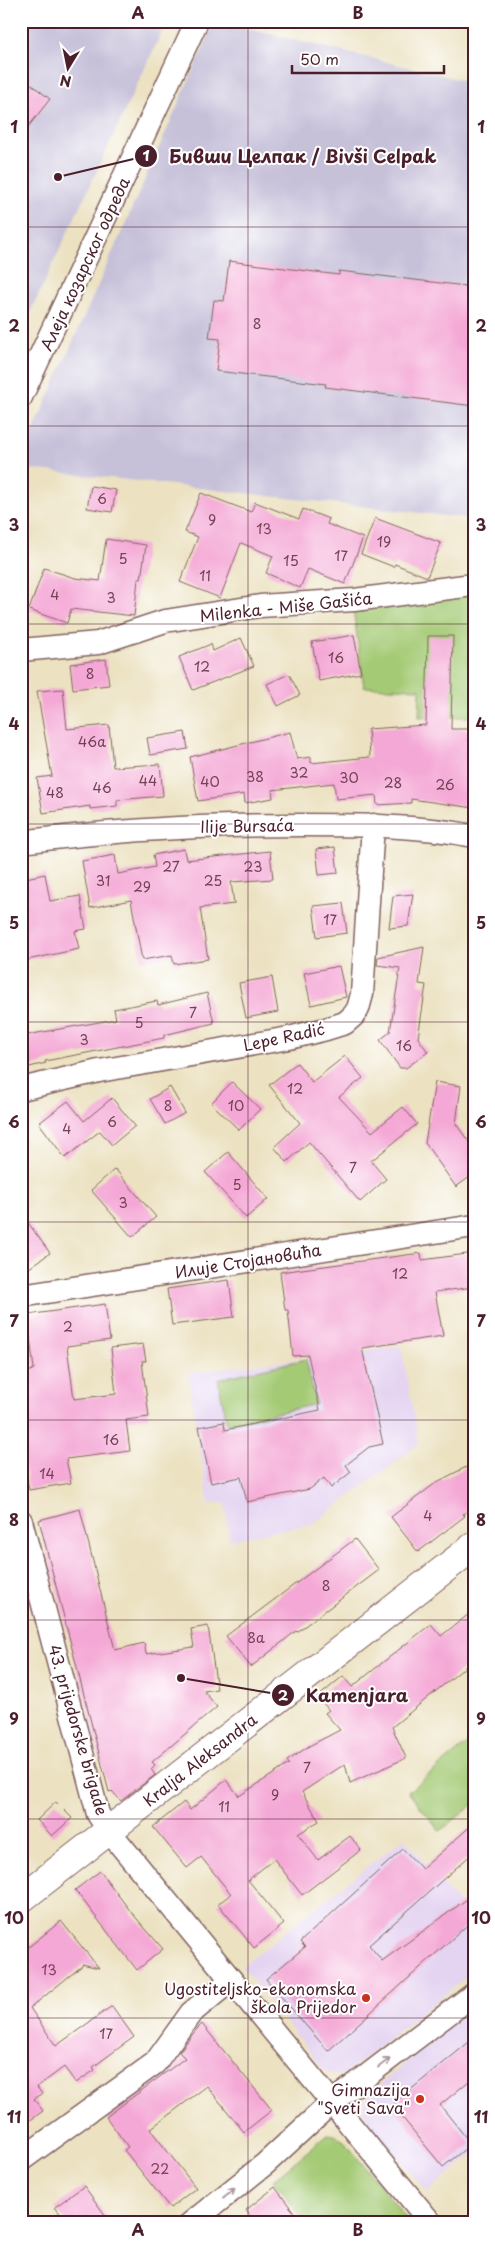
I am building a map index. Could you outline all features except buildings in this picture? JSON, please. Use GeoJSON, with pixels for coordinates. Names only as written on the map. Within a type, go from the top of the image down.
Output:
{"type":"FeatureCollection","features":[{"type":"Feature","properties":{"kind":"main road","name":"Kralja Aleksandra"},"geometry":{"type":"LineString","coordinates":[[21,1899],[474,1546]]}},
{"type":"Feature","properties":{"kind":"street","name":"Алеја козарског одреда"},"geometry":{"type":"LineString","coordinates":[[21,397],[197,21]]}},
{"type":"Feature","properties":{"kind":"street","name":"Milenka - Miše Gašića"},"geometry":{"type":"LineString","coordinates":[[21,650],[98,642],[165,621],[260,606],[354,600],[465,586]]}},
{"type":"Feature","properties":{"kind":"street","name":"Ilije Bursaća"},"geometry":{"type":"LineString","coordinates":[[21,842],[105,832],[243,825],[374,825],[474,836]]}},
{"type":"Feature","properties":{"kind":"street","name":"Lepe Radić"},"geometry":{"type":"LineString","coordinates":[[21,1089],[99,1071],[289,1038],[345,1023],[358,1010],[362,994],[374,825]]}},
{"type":"Feature","properties":{"kind":"street","name":"Илије Стојановића"},"geometry":{"type":"LineString","coordinates":[[21,1296],[474,1226]]}},
{"type":"Feature","properties":{"kind":"street","name":"43. prijedorske brigade"},"geometry":{"type":"LineString","coordinates":[[21,1521],[98,1814],[109,1831],[431,2223]]}},
{"type":"Feature","properties":{"kind":"street"},"geometry":{"type":"LineString","coordinates":[[21,2160],[155,2063],[191,2013],[231,1980]]}},
{"type":"Feature","properties":{"kind":"street"},"geometry":{"type":"LineString","coordinates":[[191,2223],[265,2164],[332,2103],[474,1994]]}},
{"type":"Feature","properties":{"kind":"shaded area"},"geometry":{"type":"Polygon","coordinates":[[[21,21],[167,21],[21,332],[21,21]]]}},
{"type":"Feature","properties":{"kind":"shaded area"},"geometry":{"type":"Polygon","coordinates":[[[215,21],[474,83],[474,519],[21,468],[21,459],[215,21]]]}},
{"type":"Feature","properties":{"kind":"shaded area"},"geometry":{"type":"Polygon","coordinates":[[[401,1346],[419,1444],[314,1523],[230,1540],[225,1502],[209,1504],[188,1373],[401,1346]]]}},
{"type":"Feature","properties":{"kind":"shaded area"},"geometry":{"type":"Polygon","coordinates":[[[404,1838],[474,1922],[474,1971],[343,2075],[333,2075],[323,2069],[242,1966],[404,1838]]]}},
{"type":"Feature","properties":{"kind":"shaded area","name":"Gimnazija \"Sveti Sava\""},"geometry":{"type":"Polygon","coordinates":[[[465,2012],[474,2022],[474,2154],[427,2192],[368,2122],[363,2110],[364,2104],[369,2094],[465,2012]]]}},
{"type":"Feature","properties":{"kind":"green space"},"geometry":{"type":"Polygon","coordinates":[[[474,593],[473,717],[419,717],[420,689],[364,687],[353,608],[474,593]]]}},
{"type":"Feature","properties":{"kind":"green space"},"geometry":{"type":"Polygon","coordinates":[[[306,1359],[316,1404],[227,1424],[218,1379],[306,1359]]]}},
{"type":"Feature","properties":{"kind":"green space"},"geometry":{"type":"Polygon","coordinates":[[[474,1738],[474,1804],[440,1831],[408,1792],[474,1738]]]}},
{"type":"Feature","properties":{"kind":"green space"},"geometry":{"type":"Polygon","coordinates":[[[328,2134],[343,2140],[410,2223],[306,2223],[273,2180],[328,2134]]]}},
{"type":"Feature","properties":{"kind":"place","name":"Бивши Целпак / Bivši Celpak"},"geometry":{"type":"Point","coordinates":[58,177]}},
{"type":"Feature","properties":{"kind":"place","name":"Kamenjara"},"geometry":{"type":"Point","coordinates":[181,1678]}},
{"type":"Feature","properties":{"kind":"place","name":"Ugostiteljsko-ekonomska škola Prijedor"},"geometry":{"type":"Point","coordinates":[366,1998]}},
{"type":"Feature","properties":{"kind":"place","name":"Gimnazija \"Sveti Sava\""},"geometry":{"type":"Point","coordinates":[420,2099]}}]}
